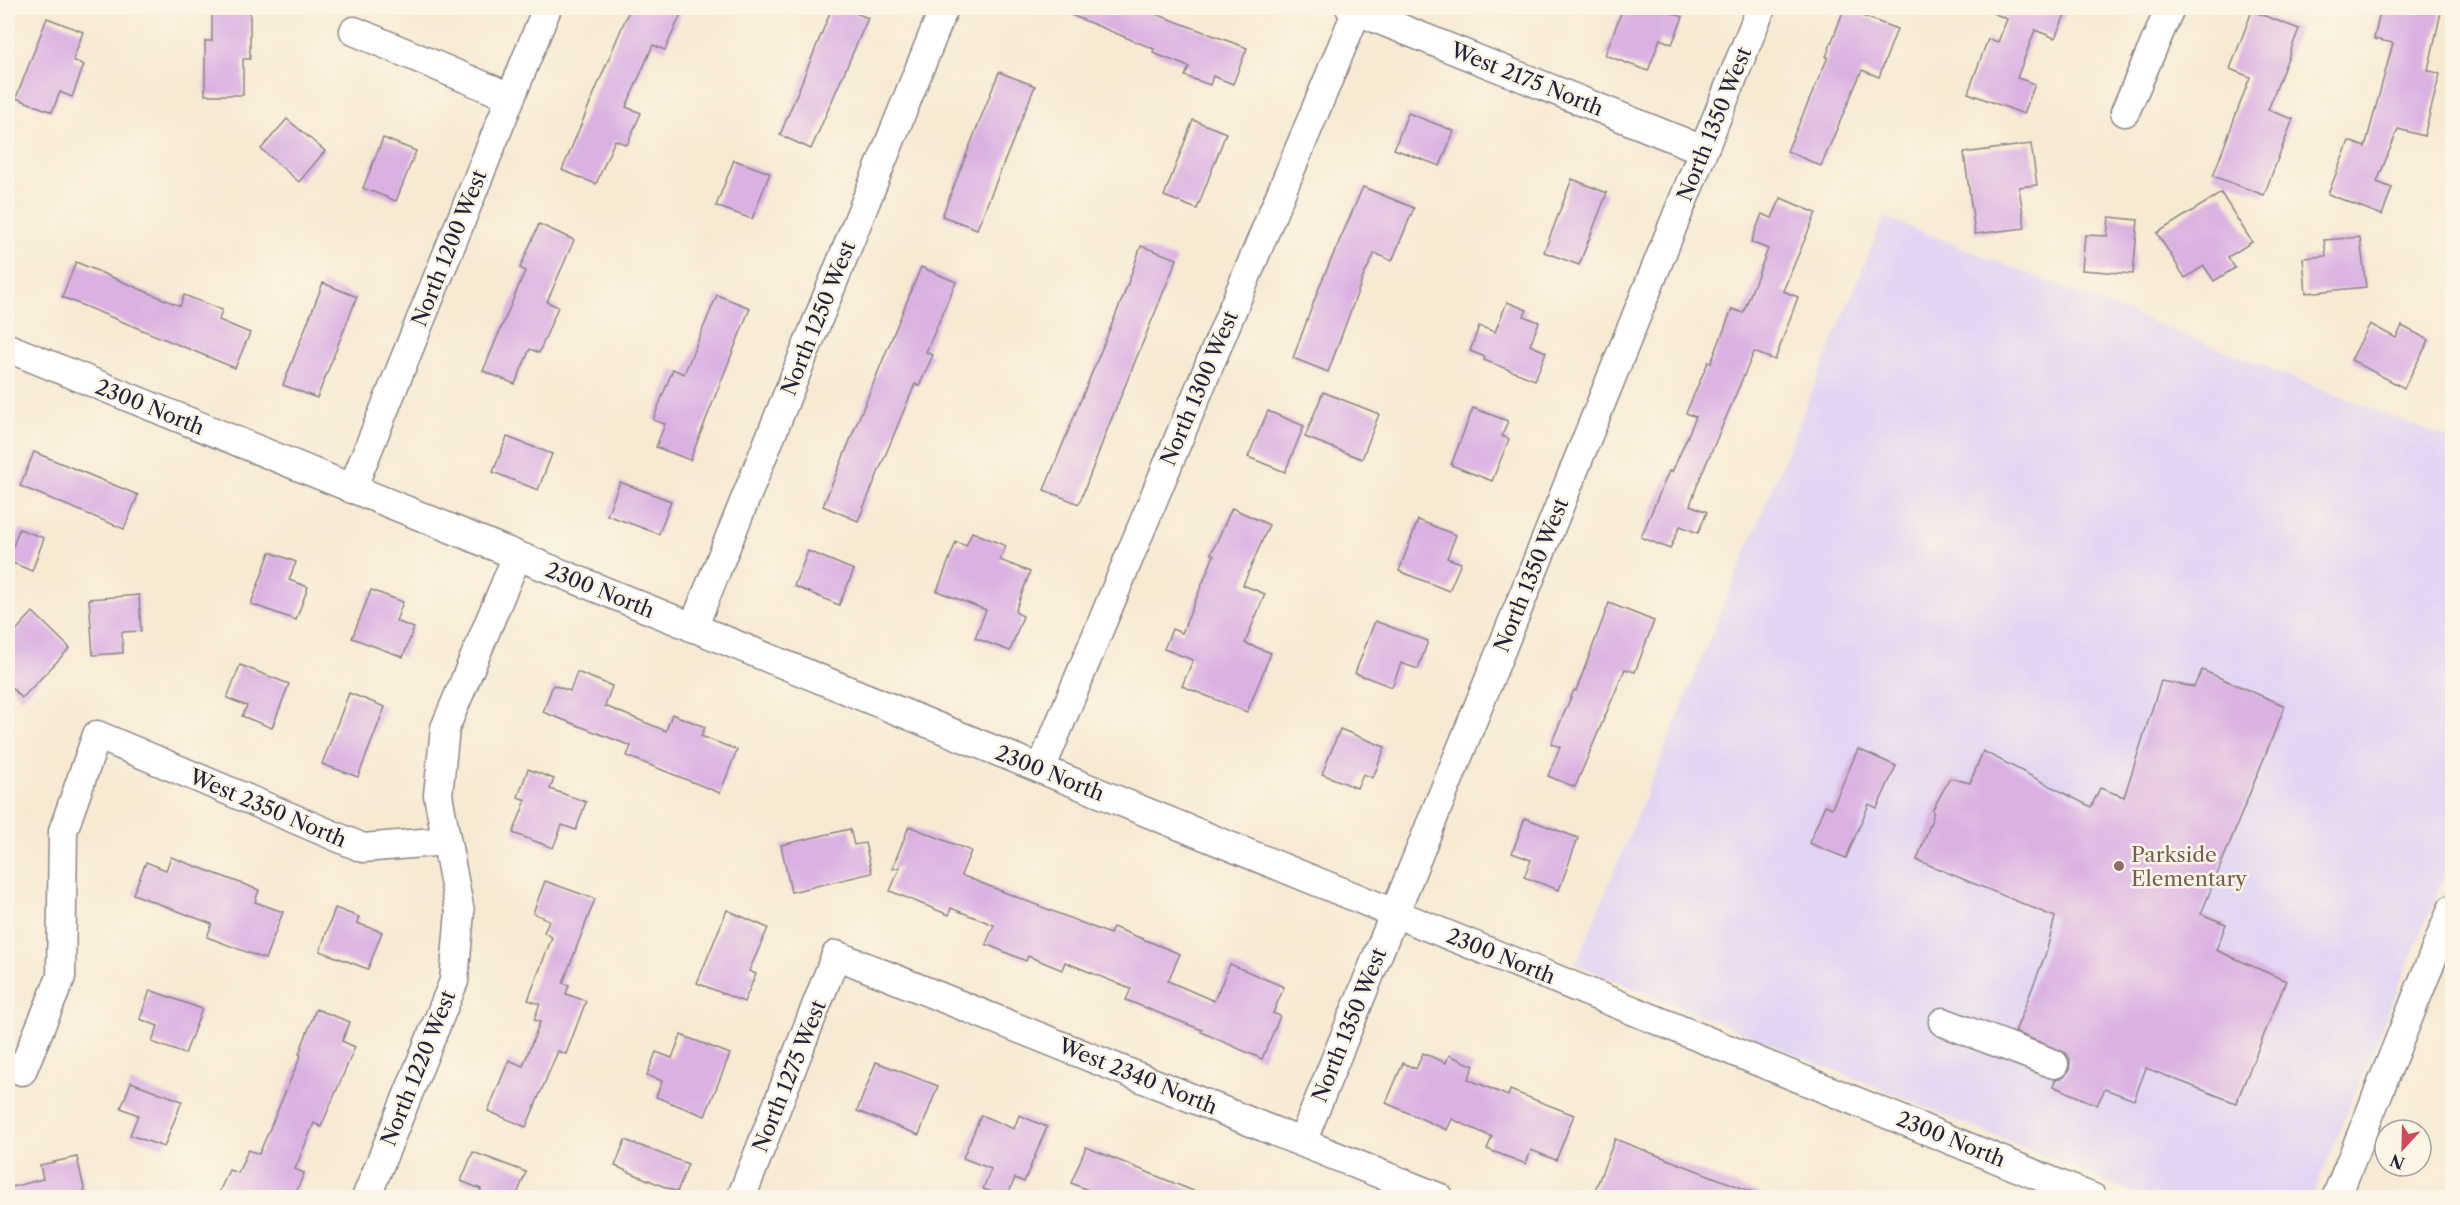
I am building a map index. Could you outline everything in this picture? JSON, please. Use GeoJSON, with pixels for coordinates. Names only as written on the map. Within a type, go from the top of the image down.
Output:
{"type":"FeatureCollection","features":[{"type":"Feature","properties":{"kind":"street","name":"North 1200 West"},"geometry":{"type":"LineString","coordinates":[[352,489],[547,8]]}},
{"type":"Feature","properties":{"kind":"street","name":"North 1250 West"},"geometry":{"type":"LineString","coordinates":[[693,628],[944,8]]}},
{"type":"Feature","properties":{"kind":"street","name":"West 2175 North"},"geometry":{"type":"LineString","coordinates":[[1355,8],[1703,150]]}},
{"type":"Feature","properties":{"kind":"street","name":"North 1300 West"},"geometry":{"type":"LineString","coordinates":[[1041,769],[1355,8]]}},
{"type":"Feature","properties":{"kind":"street","name":"North 1350 West"},"geometry":{"type":"LineString","coordinates":[[1302,1142],[1761,8]]}},
{"type":"Feature","properties":{"kind":"street"},"geometry":{"type":"LineString","coordinates":[[2125,112],[2170,8]]}},
{"type":"Feature","properties":{"kind":"street"},"geometry":{"type":"LineString","coordinates":[[354,31],[510,97]]}},
{"type":"Feature","properties":{"kind":"street","name":"2300 North"},"geometry":{"type":"LineString","coordinates":[[8,348],[2093,1197]]}},
{"type":"Feature","properties":{"kind":"street","name":"North 1220 West"},"geometry":{"type":"LineString","coordinates":[[366,1197],[454,981],[460,912],[438,795],[445,728],[517,555]]}},
{"type":"Feature","properties":{"kind":"street","name":"West 2350 North"},"geometry":{"type":"LineString","coordinates":[[15,1068],[61,977],[63,831],[97,735],[363,848],[446,841]]}},
{"type":"Feature","properties":{"kind":"street"},"geometry":{"type":"LineString","coordinates":[[2336,1197],[2452,909]]}},
{"type":"Feature","properties":{"kind":"street","name":"West 2340 North"},"geometry":{"type":"LineString","coordinates":[[836,955],[1440,1197]]}},
{"type":"Feature","properties":{"kind":"street","name":"North 1275 West"},"geometry":{"type":"LineString","coordinates":[[741,1197],[836,955]]}},
{"type":"Feature","properties":{"kind":"street"},"geometry":{"type":"LineString","coordinates":[[1943,1022],[2054,1064]]}},
{"type":"Feature","properties":{"kind":"shaded area"},"geometry":{"type":"Polygon","coordinates":[[[1884,217],[2452,440],[2452,857],[2312,1197],[2144,1197],[1576,964],[1884,217]]]}},
{"type":"Feature","properties":{"kind":"building"},"geometry":{"type":"Polygon","coordinates":[[[212,8],[250,8],[250,59],[243,59],[243,95],[205,95],[205,41],[212,41],[212,8]]]}},
{"type":"Feature","properties":{"kind":"building"},"geometry":{"type":"Polygon","coordinates":[[[630,8],[665,8],[681,14],[665,50],[653,45],[626,107],[641,113],[627,145],[615,140],[596,184],[562,170],[630,8]]]}},
{"type":"Feature","properties":{"kind":"building"},"geometry":{"type":"Polygon","coordinates":[[[832,8],[843,8],[868,18],[811,149],[780,135],[832,8]]]}},
{"type":"Feature","properties":{"kind":"building"},"geometry":{"type":"Polygon","coordinates":[[[1054,8],[1140,8],[1247,48],[1233,84],[1213,76],[1210,85],[1185,76],[1189,67],[1153,53],[1154,49],[1054,8]]]}},
{"type":"Feature","properties":{"kind":"building"},"geometry":{"type":"Polygon","coordinates":[[[1623,8],[1659,8],[1683,17],[1672,44],[1660,39],[1648,71],[1605,55],[1623,8]]]}},
{"type":"Feature","properties":{"kind":"building"},"geometry":{"type":"Polygon","coordinates":[[[1981,8],[2068,8],[2055,38],[2035,30],[2017,78],[2035,84],[2024,114],[1968,93],[1988,39],[1998,42],[2007,19],[1981,8]]]}},
{"type":"Feature","properties":{"kind":"building"},"geometry":{"type":"Polygon","coordinates":[[[2381,8],[2442,8],[2428,70],[2440,74],[2424,136],[2398,129],[2377,182],[2392,188],[2382,215],[2328,194],[2349,141],[2365,147],[2393,43],[2374,39],[2381,8]]]}},
{"type":"Feature","properties":{"kind":"building"},"geometry":{"type":"Polygon","coordinates":[[[1844,9],[1897,29],[1879,77],[1862,70],[1821,166],[1787,151],[1828,57],[1826,57],[1844,9]]]}},
{"type":"Feature","properties":{"kind":"building"},"geometry":{"type":"Polygon","coordinates":[[[2252,11],[2299,29],[2268,110],[2293,119],[2264,195],[2213,176],[2250,77],[2230,69],[2252,11]]]}},
{"type":"Feature","properties":{"kind":"building"},"geometry":{"type":"Polygon","coordinates":[[[47,18],[83,32],[73,60],[84,65],[72,97],[60,92],[52,112],[16,98],[47,18]]]}},
{"type":"Feature","properties":{"kind":"building"},"geometry":{"type":"Polygon","coordinates":[[[999,72],[1035,86],[977,229],[942,216],[999,72]]]}},
{"type":"Feature","properties":{"kind":"building"},"geometry":{"type":"Polygon","coordinates":[[[1408,113],[1454,131],[1440,166],[1394,149],[1408,113]]]}},
{"type":"Feature","properties":{"kind":"building"},"geometry":{"type":"Polygon","coordinates":[[[287,119],[325,151],[299,182],[261,149],[287,119]]]}},
{"type":"Feature","properties":{"kind":"building"},"geometry":{"type":"Polygon","coordinates":[[[1193,120],[1226,133],[1197,209],[1164,196],[1193,120]]]}},
{"type":"Feature","properties":{"kind":"building"},"geometry":{"type":"Polygon","coordinates":[[[383,138],[416,151],[396,201],[363,188],[383,138]]]}},
{"type":"Feature","properties":{"kind":"building"},"geometry":{"type":"Polygon","coordinates":[[[2031,144],[2037,185],[2019,187],[2025,228],[1975,234],[1964,153],[2031,144]]]}},
{"type":"Feature","properties":{"kind":"building"},"geometry":{"type":"Polygon","coordinates":[[[734,160],[770,173],[752,219],[716,206],[734,160]]]}},
{"type":"Feature","properties":{"kind":"building"},"geometry":{"type":"Polygon","coordinates":[[[1572,179],[1607,193],[1579,265],[1544,252],[1572,179]]]}},
{"type":"Feature","properties":{"kind":"building"},"geometry":{"type":"Polygon","coordinates":[[[1363,187],[1414,208],[1392,261],[1375,253],[1364,275],[1328,372],[1293,358],[1320,285],[1363,187]]]}},
{"type":"Feature","properties":{"kind":"building"},"geometry":{"type":"Polygon","coordinates":[[[2221,193],[2252,242],[2228,257],[2235,268],[2214,281],[2204,266],[2185,278],[2157,233],[2221,193]]]}},
{"type":"Feature","properties":{"kind":"building"},"geometry":{"type":"Polygon","coordinates":[[[1781,198],[1816,213],[1783,291],[1798,297],[1775,360],[1754,352],[1698,483],[1690,505],[1707,512],[1698,533],[1680,526],[1670,549],[1641,537],[1669,471],[1672,472],[1696,417],[1686,413],[1708,362],[1711,363],[1732,309],[1743,313],[1768,249],[1751,242],[1762,214],[1772,218],[1781,198]]]}},
{"type":"Feature","properties":{"kind":"building"},"geometry":{"type":"Polygon","coordinates":[[[2109,217],[2138,220],[2133,274],[2082,270],[2085,235],[2107,236],[2109,217]]]}},
{"type":"Feature","properties":{"kind":"building"},"geometry":{"type":"Polygon","coordinates":[[[539,224],[574,240],[547,302],[558,307],[539,353],[530,349],[515,384],[483,371],[525,271],[520,268],[539,224]]]}},
{"type":"Feature","properties":{"kind":"building"},"geometry":{"type":"Polygon","coordinates":[[[2360,237],[2366,287],[2306,293],[2303,258],[2326,256],[2324,240],[2360,237]]]}},
{"type":"Feature","properties":{"kind":"building"},"geometry":{"type":"Polygon","coordinates":[[[1141,246],[1177,259],[1079,504],[1044,490],[1125,292],[1141,246]]]}},
{"type":"Feature","properties":{"kind":"building"},"geometry":{"type":"Polygon","coordinates":[[[76,262],[180,306],[184,295],[222,310],[219,320],[250,333],[235,368],[62,297],[76,262]]]}},
{"type":"Feature","properties":{"kind":"building"},"geometry":{"type":"Polygon","coordinates":[[[921,267],[956,282],[926,352],[933,355],[919,386],[915,384],[858,521],[823,506],[921,267]]]}},
{"type":"Feature","properties":{"kind":"building"},"geometry":{"type":"Polygon","coordinates":[[[323,283],[357,297],[317,398],[283,385],[323,283]]]}},
{"type":"Feature","properties":{"kind":"building"},"geometry":{"type":"Polygon","coordinates":[[[717,295],[750,308],[690,460],[656,447],[665,424],[653,420],[673,369],[684,374],[717,295]]]}},
{"type":"Feature","properties":{"kind":"building"},"geometry":{"type":"Polygon","coordinates":[[[1507,302],[1527,310],[1524,316],[1539,322],[1530,345],[1546,352],[1535,380],[1484,360],[1485,357],[1470,351],[1479,326],[1495,332],[1507,302]]]}},
{"type":"Feature","properties":{"kind":"building"},"geometry":{"type":"Polygon","coordinates":[[[2370,324],[2396,338],[2402,326],[2429,340],[2404,388],[2351,360],[2370,324]]]}},
{"type":"Feature","properties":{"kind":"building"},"geometry":{"type":"Polygon","coordinates":[[[1323,392],[1379,414],[1362,459],[1305,437],[1323,392]]]}},
{"type":"Feature","properties":{"kind":"building"},"geometry":{"type":"Polygon","coordinates":[[[1473,408],[1508,421],[1502,436],[1509,439],[1492,481],[1451,465],[1473,408]]]}},
{"type":"Feature","properties":{"kind":"building"},"geometry":{"type":"Polygon","coordinates":[[[1268,411],[1304,426],[1285,472],[1248,457],[1268,411]]]}},
{"type":"Feature","properties":{"kind":"building"},"geometry":{"type":"Polygon","coordinates":[[[507,437],[552,454],[538,490],[493,472],[507,437]]]}},
{"type":"Feature","properties":{"kind":"building"},"geometry":{"type":"Polygon","coordinates":[[[34,452],[138,495],[124,529],[20,486],[34,452]]]}},
{"type":"Feature","properties":{"kind":"building"},"geometry":{"type":"Polygon","coordinates":[[[620,482],[671,501],[659,534],[607,515],[620,482]]]}},
{"type":"Feature","properties":{"kind":"building"},"geometry":{"type":"Polygon","coordinates":[[[1232,508],[1269,525],[1243,585],[1265,594],[1245,643],[1271,653],[1247,712],[1182,686],[1193,660],[1164,649],[1172,629],[1182,633],[1214,555],[1211,554],[1232,508]]]}},
{"type":"Feature","properties":{"kind":"building"},"geometry":{"type":"Polygon","coordinates":[[[1418,520],[1456,535],[1447,558],[1461,563],[1449,591],[1399,571],[1418,520]]]}},
{"type":"Feature","properties":{"kind":"building"},"geometry":{"type":"Polygon","coordinates":[[[19,529],[44,538],[32,571],[8,561],[19,529]]]}},
{"type":"Feature","properties":{"kind":"building"},"geometry":{"type":"Polygon","coordinates":[[[972,532],[1006,546],[1000,560],[1030,572],[1015,612],[1023,616],[1010,651],[975,638],[986,610],[937,591],[956,542],[966,546],[972,532]]]}},
{"type":"Feature","properties":{"kind":"building"},"geometry":{"type":"Polygon","coordinates":[[[808,551],[854,570],[839,605],[794,586],[808,551]]]}},
{"type":"Feature","properties":{"kind":"building"},"geometry":{"type":"Polygon","coordinates":[[[270,552],[296,562],[289,580],[308,587],[296,620],[251,604],[270,552]]]}},
{"type":"Feature","properties":{"kind":"building"},"geometry":{"type":"Polygon","coordinates":[[[371,590],[403,602],[396,621],[414,628],[403,657],[352,638],[371,590]]]}},
{"type":"Feature","properties":{"kind":"building"},"geometry":{"type":"Polygon","coordinates":[[[139,595],[141,631],[122,632],[123,653],[93,655],[89,599],[139,595]]]}},
{"type":"Feature","properties":{"kind":"building"},"geometry":{"type":"Polygon","coordinates":[[[1609,603],[1654,621],[1635,672],[1625,669],[1575,787],[1548,776],[1560,747],[1551,744],[1574,690],[1576,691],[1609,603]]]}},
{"type":"Feature","properties":{"kind":"building"},"geometry":{"type":"Polygon","coordinates":[[[33,612],[70,648],[22,698],[8,684],[8,639],[33,612]]]}},
{"type":"Feature","properties":{"kind":"building"},"geometry":{"type":"Polygon","coordinates":[[[1375,621],[1428,641],[1418,669],[1401,663],[1392,687],[1355,673],[1375,621]]]}},
{"type":"Feature","properties":{"kind":"building"},"geometry":{"type":"Polygon","coordinates":[[[240,665],[289,684],[272,728],[242,716],[247,706],[227,698],[240,665]]]}},
{"type":"Feature","properties":{"kind":"building"},"geometry":{"type":"Polygon","coordinates":[[[2202,670],[2285,706],[2201,914],[2226,924],[2216,950],[2286,981],[2236,1103],[2146,1068],[2134,1100],[2105,1089],[2097,1105],[2053,1086],[2055,1080],[2064,1077],[2069,1070],[2070,1061],[2066,1053],[2015,1032],[2046,953],[2055,917],[1917,860],[1933,816],[1933,809],[1950,778],[1970,783],[1983,751],[2091,807],[2100,788],[2124,797],[2161,681],[2194,687],[2202,670]]]}},
{"type":"Feature","properties":{"kind":"building"},"geometry":{"type":"Polygon","coordinates":[[[577,672],[612,686],[605,706],[666,731],[672,714],[705,727],[701,736],[737,750],[720,793],[627,756],[631,746],[543,712],[553,685],[570,691],[577,672]]]}},
{"type":"Feature","properties":{"kind":"building"},"geometry":{"type":"Polygon","coordinates":[[[349,693],[385,707],[358,777],[322,764],[349,693]]]}},
{"type":"Feature","properties":{"kind":"building"},"geometry":{"type":"Polygon","coordinates":[[[1340,729],[1385,747],[1373,778],[1363,774],[1357,788],[1322,774],[1340,729]]]}},
{"type":"Feature","properties":{"kind":"building"},"geometry":{"type":"Polygon","coordinates":[[[1858,749],[1896,766],[1877,808],[1869,804],[1846,858],[1809,843],[1825,805],[1832,808],[1858,749]]]}},
{"type":"Feature","properties":{"kind":"building"},"geometry":{"type":"Polygon","coordinates":[[[528,769],[554,779],[550,789],[586,802],[576,830],[562,825],[553,848],[513,833],[526,800],[518,797],[528,769]]]}},
{"type":"Feature","properties":{"kind":"building"},"geometry":{"type":"Polygon","coordinates":[[[1525,818],[1578,838],[1559,890],[1524,877],[1531,860],[1512,853],[1525,818]]]}},
{"type":"Feature","properties":{"kind":"building"},"geometry":{"type":"Polygon","coordinates":[[[909,826],[971,851],[961,875],[1110,934],[1113,927],[1180,954],[1168,981],[1214,1001],[1230,964],[1284,987],[1273,1013],[1280,1016],[1262,1059],[1201,1032],[1202,1030],[1126,1000],[1131,989],[1065,962],[1062,970],[1028,956],[1026,961],[986,944],[994,925],[951,908],[949,915],[890,891],[900,867],[892,869],[909,826]]]}},
{"type":"Feature","properties":{"kind":"building"},"geometry":{"type":"Polygon","coordinates":[[[850,829],[854,845],[865,843],[872,873],[791,892],[781,845],[850,829]]]}},
{"type":"Feature","properties":{"kind":"building"},"geometry":{"type":"Polygon","coordinates":[[[171,857],[259,890],[255,902],[283,912],[265,959],[207,937],[212,924],[133,894],[146,862],[166,870],[171,857]]]}},
{"type":"Feature","properties":{"kind":"building"},"geometry":{"type":"Polygon","coordinates":[[[545,881],[595,899],[563,983],[569,985],[566,994],[586,1001],[566,1054],[558,1051],[526,1127],[488,1111],[509,1060],[523,1066],[540,1022],[534,1020],[540,1004],[528,1000],[552,937],[544,933],[549,920],[533,913],[545,881]]]}},
{"type":"Feature","properties":{"kind":"building"},"geometry":{"type":"Polygon","coordinates":[[[335,908],[359,917],[357,923],[382,932],[368,969],[320,951],[335,908]]]}},
{"type":"Feature","properties":{"kind":"building"},"geometry":{"type":"Polygon","coordinates":[[[727,910],[768,928],[749,971],[756,974],[744,1002],[697,983],[727,910]]]}},
{"type":"Feature","properties":{"kind":"building"},"geometry":{"type":"Polygon","coordinates":[[[150,990],[202,1009],[185,1054],[152,1042],[158,1026],[140,1019],[150,990]]]}},
{"type":"Feature","properties":{"kind":"building"},"geometry":{"type":"Polygon","coordinates":[[[316,1009],[350,1022],[342,1041],[355,1047],[321,1127],[314,1123],[295,1169],[304,1173],[294,1197],[217,1197],[229,1170],[238,1173],[248,1150],[259,1154],[301,1055],[299,1054],[316,1009]]]}},
{"type":"Feature","properties":{"kind":"building"},"geometry":{"type":"Polygon","coordinates":[[[681,1035],[730,1054],[705,1116],[656,1097],[662,1081],[647,1075],[656,1052],[672,1058],[681,1035]]]}},
{"type":"Feature","properties":{"kind":"building"},"geometry":{"type":"Polygon","coordinates":[[[1423,1053],[1446,1063],[1449,1055],[1474,1066],[1468,1079],[1508,1096],[1510,1090],[1574,1115],[1556,1160],[1531,1150],[1526,1164],[1487,1149],[1492,1137],[1452,1119],[1447,1130],[1386,1103],[1403,1063],[1416,1069],[1423,1053]]]}},
{"type":"Feature","properties":{"kind":"building"},"geometry":{"type":"Polygon","coordinates":[[[876,1062],[938,1086],[919,1135],[857,1111],[876,1062]]]}},
{"type":"Feature","properties":{"kind":"building"},"geometry":{"type":"Polygon","coordinates":[[[131,1082],[182,1101],[164,1147],[130,1135],[138,1115],[121,1108],[131,1082]]]}},
{"type":"Feature","properties":{"kind":"building"},"geometry":{"type":"Polygon","coordinates":[[[981,1115],[1014,1129],[1019,1115],[1047,1127],[1024,1182],[1015,1178],[1007,1197],[983,1189],[991,1169],[963,1158],[981,1115]]]}},
{"type":"Feature","properties":{"kind":"building"},"geometry":{"type":"Polygon","coordinates":[[[1615,1139],[1763,1196],[1615,1197],[1595,1190],[1615,1139]]]}},
{"type":"Feature","properties":{"kind":"building"},"geometry":{"type":"Polygon","coordinates":[[[625,1140],[688,1164],[677,1192],[615,1166],[625,1140]]]}},
{"type":"Feature","properties":{"kind":"building"},"geometry":{"type":"Polygon","coordinates":[[[1086,1147],[1208,1197],[1085,1197],[1088,1190],[1071,1183],[1086,1147]]]}},
{"type":"Feature","properties":{"kind":"building"},"geometry":{"type":"Polygon","coordinates":[[[473,1152],[526,1172],[516,1197],[478,1197],[481,1189],[461,1181],[473,1152]]]}},
{"type":"Feature","properties":{"kind":"building"},"geometry":{"type":"Polygon","coordinates":[[[77,1157],[86,1197],[8,1197],[8,1188],[43,1179],[40,1165],[77,1157]]]}},
{"type":"Feature","properties":{"kind":"place","name":"Parkside Elementary"},"geometry":{"type":"Point","coordinates":[2119,866]}}]}
